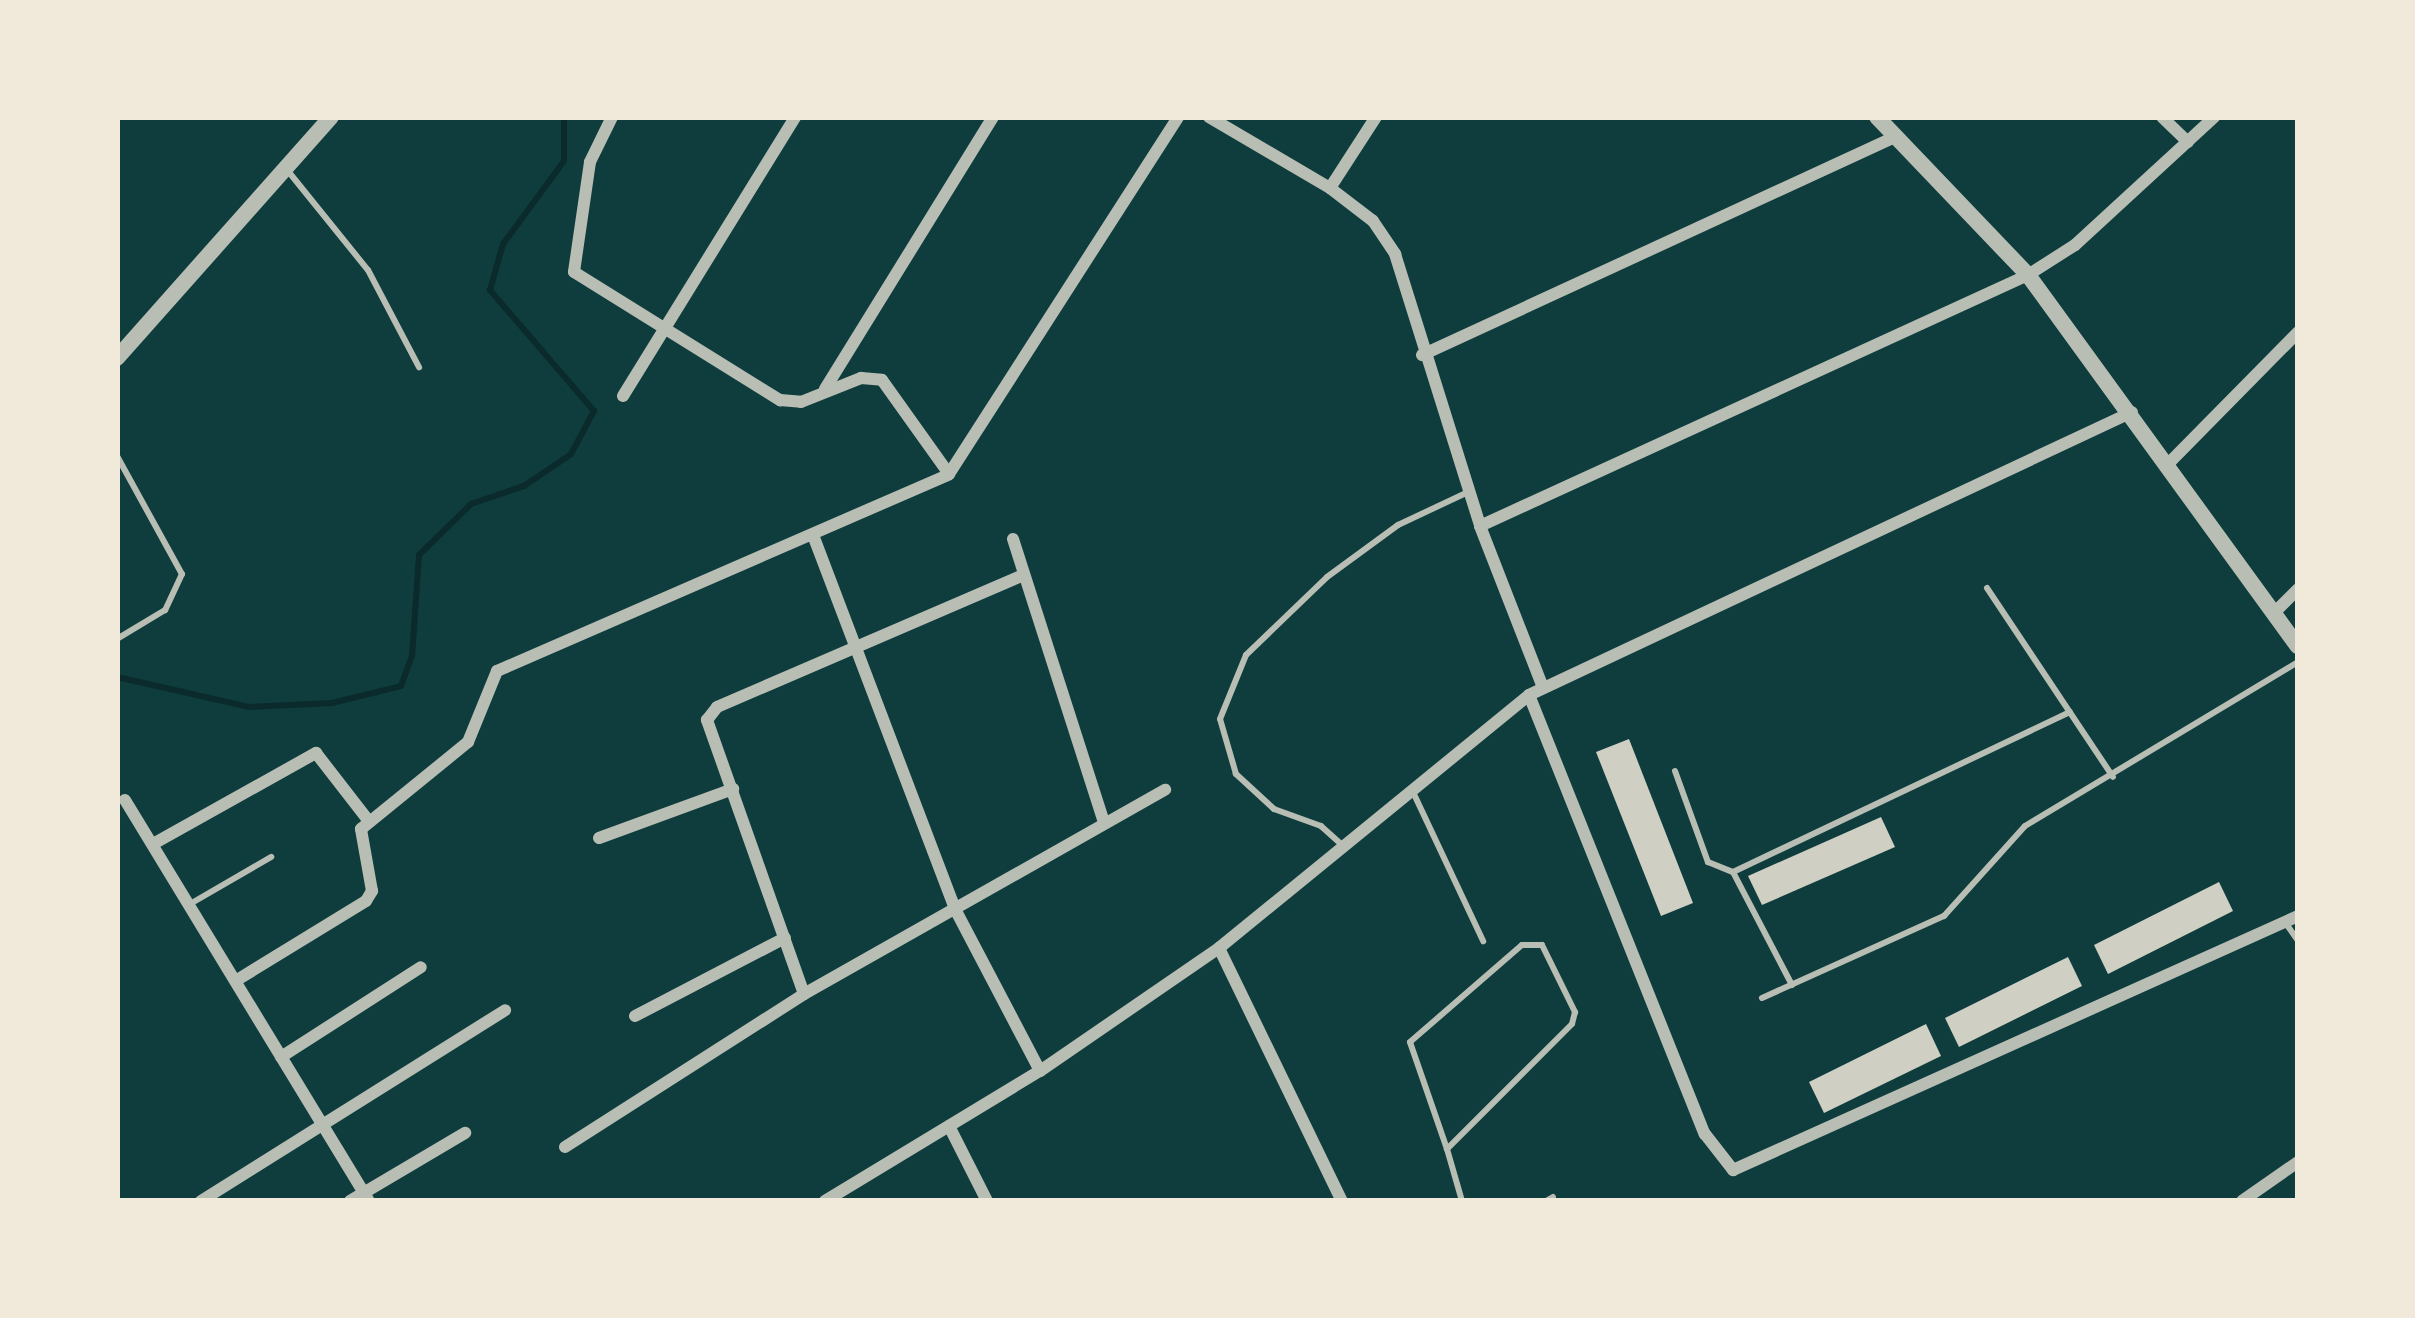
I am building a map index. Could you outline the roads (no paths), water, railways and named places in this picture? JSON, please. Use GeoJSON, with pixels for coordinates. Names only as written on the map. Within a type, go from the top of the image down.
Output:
{"type":"FeatureCollection","features":[{"type":"Feature","properties":{"kind":"street"},"geometry":{"type":"LineString","coordinates":[[117,358],[331,117]]}},
{"type":"Feature","properties":{"kind":"street"},"geometry":{"type":"LineString","coordinates":[[612,117],[590,162],[574,272],[779,400],[801,402],[825,389],[882,380],[950,474]]}},
{"type":"Feature","properties":{"kind":"street"},"geometry":{"type":"LineString","coordinates":[[623,396],[794,117]]}},
{"type":"Feature","properties":{"kind":"street"},"geometry":{"type":"LineString","coordinates":[[825,389],[993,117]]}},
{"type":"Feature","properties":{"kind":"street"},"geometry":{"type":"LineString","coordinates":[[237,980],[366,901],[372,891],[361,829],[468,742],[481,725],[486,686],[526,652],[950,474],[1178,117]]}},
{"type":"Feature","properties":{"kind":"street"},"geometry":{"type":"LineString","coordinates":[[1208,117],[1330,188],[1373,221],[1395,254],[1422,355],[1536,692],[1705,1134],[1733,1170],[2292,919]]}},
{"type":"Feature","properties":{"kind":"street"},"geometry":{"type":"LineString","coordinates":[[1330,188],[1376,117]]}},
{"type":"Feature","properties":{"kind":"street"},"geometry":{"type":"LineString","coordinates":[[1877,117],[2028,275],[2133,412],[2298,646]]}},
{"type":"Feature","properties":{"kind":"street"},"geometry":{"type":"LineString","coordinates":[[2162,117],[2188,142]]}},
{"type":"Feature","properties":{"kind":"street"},"geometry":{"type":"LineString","coordinates":[[1480,526],[2028,275],[2075,244],[2214,117]]}},
{"type":"Feature","properties":{"kind":"street"},"geometry":{"type":"LineString","coordinates":[[1422,355],[1898,136]]}},
{"type":"Feature","properties":{"kind":"street"},"geometry":{"type":"LineString","coordinates":[[2169,463],[2298,332]]}},
{"type":"Feature","properties":{"kind":"street"},"geometry":{"type":"LineString","coordinates":[[825,1201],[1040,1071],[1219,948],[1341,844],[1536,692],[2133,412]]}},
{"type":"Feature","properties":{"kind":"street"},"geometry":{"type":"LineString","coordinates":[[813,535],[955,909],[1040,1071]]}},
{"type":"Feature","properties":{"kind":"street"},"geometry":{"type":"LineString","coordinates":[[1013,539],[1019,577],[1103,820]]}},
{"type":"Feature","properties":{"kind":"street"},"geometry":{"type":"LineString","coordinates":[[804,994],[707,720],[717,707],[1019,577]]}},
{"type":"Feature","properties":{"kind":"street"},"geometry":{"type":"LineString","coordinates":[[2274,613],[2298,589]]}},
{"type":"Feature","properties":{"kind":"street"},"geometry":{"type":"LineString","coordinates":[[154,844],[316,753],[368,820]]}},
{"type":"Feature","properties":{"kind":"street"},"geometry":{"type":"LineString","coordinates":[[599,838],[733,789]]}},
{"type":"Feature","properties":{"kind":"street"},"geometry":{"type":"LineString","coordinates":[[565,1147],[804,994],[1103,820],[1165,790]]}},
{"type":"Feature","properties":{"kind":"street"},"geometry":{"type":"LineString","coordinates":[[125,800],[367,1197]]}},
{"type":"Feature","properties":{"kind":"street"},"geometry":{"type":"LineString","coordinates":[[635,1016],[784,938]]}},
{"type":"Feature","properties":{"kind":"street"},"geometry":{"type":"LineString","coordinates":[[1219,948],[1342,1201]]}},
{"type":"Feature","properties":{"kind":"street"},"geometry":{"type":"LineString","coordinates":[[281,1057],[421,968]]}},
{"type":"Feature","properties":{"kind":"street"},"geometry":{"type":"LineString","coordinates":[[201,1201],[505,1010]]}},
{"type":"Feature","properties":{"kind":"street"},"geometry":{"type":"LineString","coordinates":[[949,1126],[987,1201]]}},
{"type":"Feature","properties":{"kind":"street"},"geometry":{"type":"LineString","coordinates":[[350,1201],[367,1197],[465,1133]]}},
{"type":"Feature","properties":{"kind":"street"},"geometry":{"type":"LineString","coordinates":[[2242,1201],[2298,1162]]}},
{"type":"Feature","properties":{"kind":"lane"},"geometry":{"type":"LineString","coordinates":[[285,169],[368,270],[419,367]]}},
{"type":"Feature","properties":{"kind":"lane"},"geometry":{"type":"LineString","coordinates":[[117,456],[182,574],[166,610],[117,639]]}},
{"type":"Feature","properties":{"kind":"lane"},"geometry":{"type":"LineString","coordinates":[[1341,844],[1321,826],[1274,809],[1235,774],[1220,719],[1246,655],[1327,577],[1398,525],[1468,492]]}},
{"type":"Feature","properties":{"kind":"lane"},"geometry":{"type":"LineString","coordinates":[[1987,588],[2113,777]]}},
{"type":"Feature","properties":{"kind":"lane"},"geometry":{"type":"LineString","coordinates":[[1762,998],[1944,916],[2025,826],[2298,662]]}},
{"type":"Feature","properties":{"kind":"lane"},"geometry":{"type":"LineString","coordinates":[[1733,872],[2070,712]]}},
{"type":"Feature","properties":{"kind":"lane"},"geometry":{"type":"LineString","coordinates":[[1675,771],[1708,862],[1733,872],[1792,985]]}},
{"type":"Feature","properties":{"kind":"lane"},"geometry":{"type":"LineString","coordinates":[[1412,789],[1484,941]]}},
{"type":"Feature","properties":{"kind":"lane"},"geometry":{"type":"LineString","coordinates":[[190,904],[271,857]]}},
{"type":"Feature","properties":{"kind":"lane"},"geometry":{"type":"LineString","coordinates":[[2292,919],[2298,941]]}},
{"type":"Feature","properties":{"kind":"lane"},"geometry":{"type":"LineString","coordinates":[[1447,1149],[1572,1024],[1576,1012],[1542,945],[1522,945],[1411,1042],[1462,1201]]}},
{"type":"Feature","properties":{"kind":"waterway"},"geometry":{"type":"LineString","coordinates":[[117,677],[249,707],[332,703],[401,686],[412,656],[419,555],[471,504],[524,486],[571,454],[594,411],[490,290],[503,244],[564,161],[564,117]]}}]}
